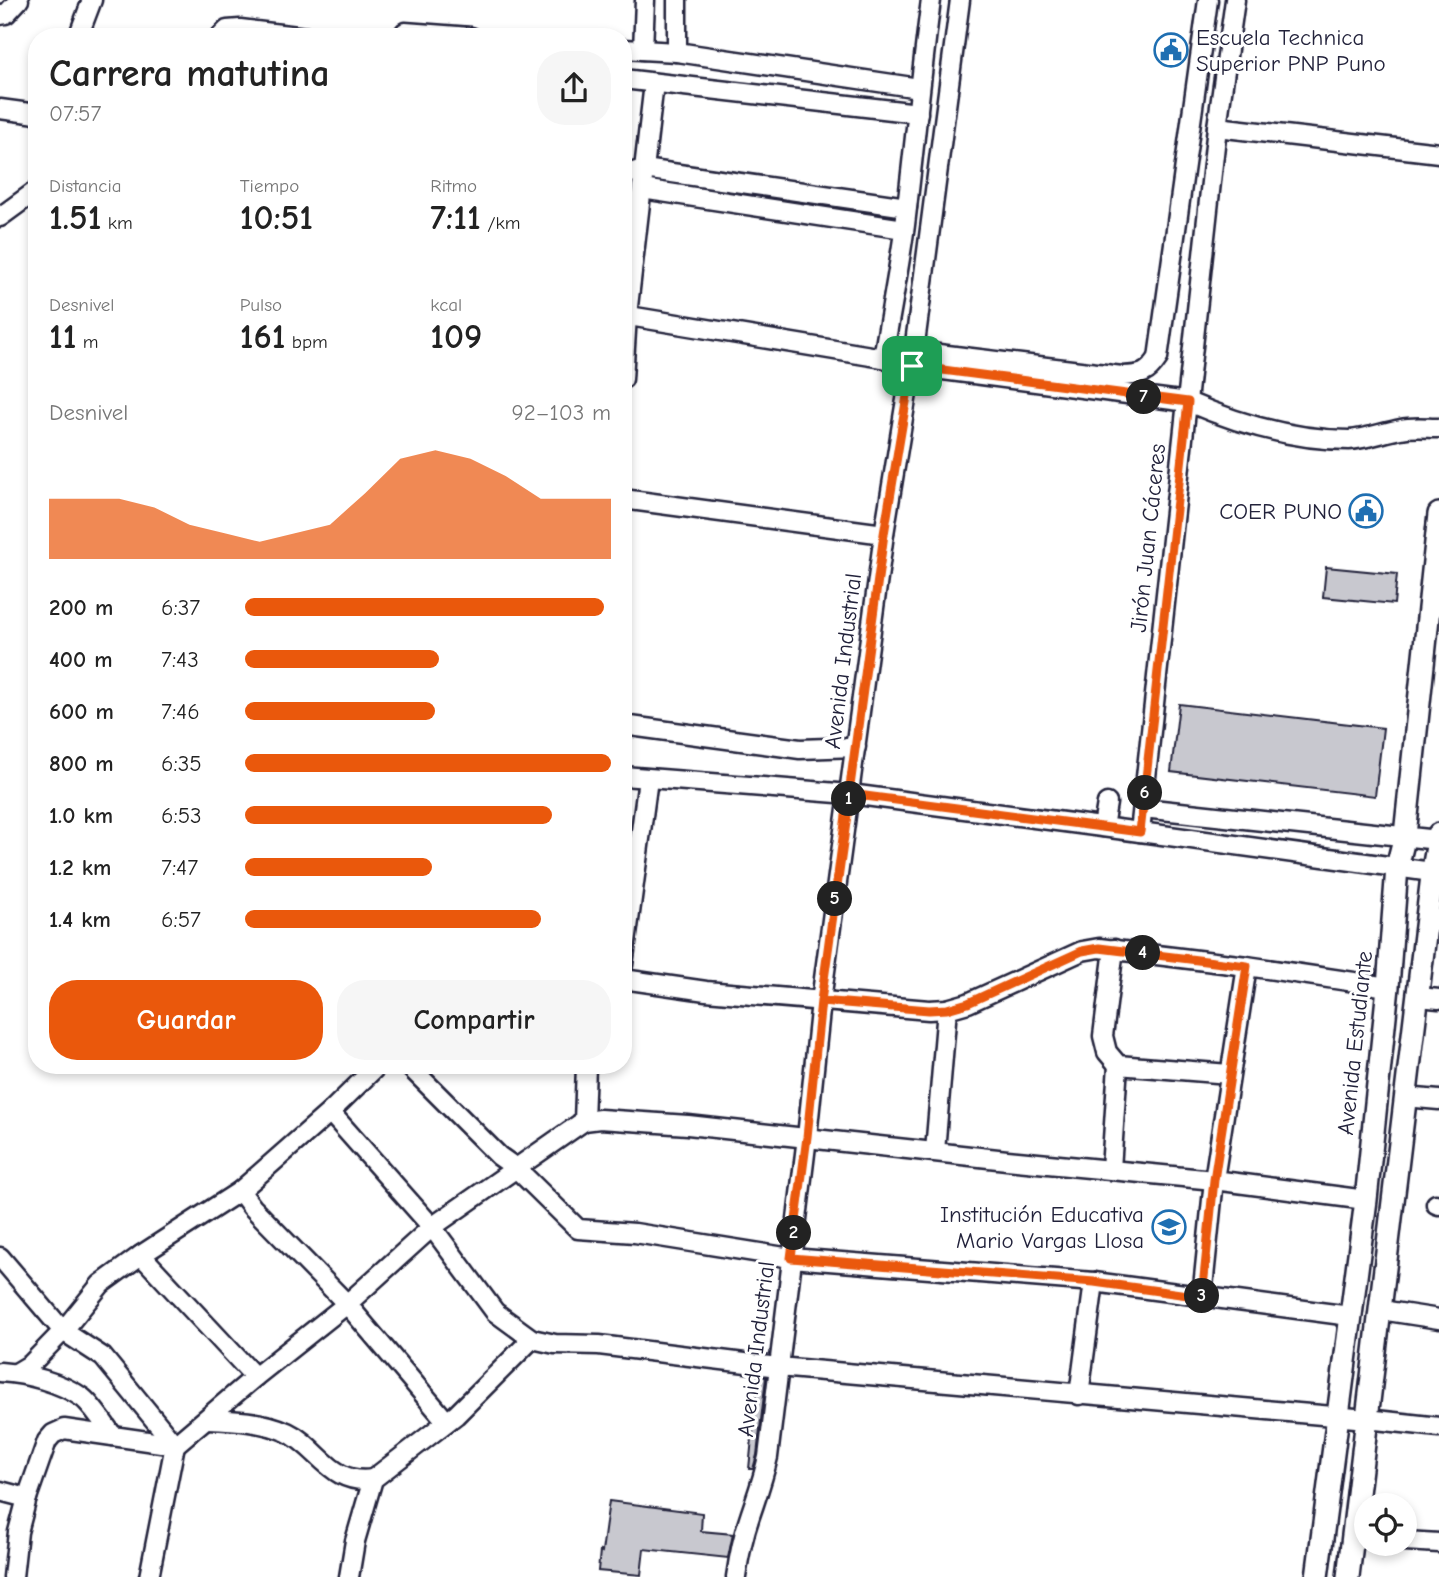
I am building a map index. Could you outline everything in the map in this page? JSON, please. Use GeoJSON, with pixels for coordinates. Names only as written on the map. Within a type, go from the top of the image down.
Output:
{"type":"FeatureCollection","features":[{"type":"Feature","properties":{"kind":"street"},"geometry":{"type":"LineString","coordinates":[[0,15],[6,14],[19,0]]}},
{"type":"Feature","properties":{"kind":"street"},"geometry":{"type":"LineString","coordinates":[[81,28],[92,0]]}},
{"type":"Feature","properties":{"kind":"street"},"geometry":{"type":"LineString","coordinates":[[643,50],[645,0]]}},
{"type":"Feature","properties":{"kind":"street"},"geometry":{"type":"LineString","coordinates":[[677,0],[677,52]]}},
{"type":"Feature","properties":{"kind":"street"},"geometry":{"type":"LineString","coordinates":[[883,358],[907,207],[931,0]]}},
{"type":"Feature","properties":{"kind":"street","name":"Avenida Industrial"},"geometry":{"type":"LineString","coordinates":[[736,1577],[743,1539],[763,1482],[768,1457],[821,1001],[884,534],[913,359],[960,0]]}},
{"type":"Feature","properties":{"kind":"street"},"geometry":{"type":"LineString","coordinates":[[632,316],[883,358],[1139,376],[1151,369],[1158,358],[1208,0]]}},
{"type":"Feature","properties":{"kind":"street","name":"Jirón Juan Cáceres"},"geometry":{"type":"LineString","coordinates":[[1140,832],[1217,127],[1235,0]]}},
{"type":"Feature","properties":{"kind":"street"},"geometry":{"type":"LineString","coordinates":[[632,49],[677,52],[919,88]]}},
{"type":"Feature","properties":{"kind":"street"},"geometry":{"type":"LineString","coordinates":[[632,80],[918,113]]}},
{"type":"Feature","properties":{"kind":"street"},"geometry":{"type":"LineString","coordinates":[[632,264],[654,83]]}},
{"type":"Feature","properties":{"kind":"street"},"geometry":{"type":"LineString","coordinates":[[0,109],[28,113]]}},
{"type":"Feature","properties":{"kind":"street"},"geometry":{"type":"LineString","coordinates":[[1217,127],[1439,153]]}},
{"type":"Feature","properties":{"kind":"street"},"geometry":{"type":"LineString","coordinates":[[632,172],[644,169],[907,207]]}},
{"type":"Feature","properties":{"kind":"street"},"geometry":{"type":"LineString","coordinates":[[642,190],[904,229]]}},
{"type":"Feature","properties":{"kind":"street"},"geometry":{"type":"LineString","coordinates":[[0,217],[28,197]]}},
{"type":"Feature","properties":{"kind":"street"},"geometry":{"type":"LineString","coordinates":[[913,359],[1188,402],[1252,426],[1320,438],[1352,440],[1405,428],[1439,428]]}},
{"type":"Feature","properties":{"kind":"street"},"geometry":{"type":"LineString","coordinates":[[632,500],[884,534]]}},
{"type":"Feature","properties":{"kind":"street","name":"Avenida Estudiante"},"geometry":{"type":"LineString","coordinates":[[1317,1577],[1366,1200],[1388,987],[1397,867],[1405,835],[1439,514]]}},
{"type":"Feature","properties":{"kind":"street"},"geometry":{"type":"LineString","coordinates":[[632,727],[800,750],[856,747]]}},
{"type":"Feature","properties":{"kind":"street"},"geometry":{"type":"LineString","coordinates":[[632,777],[850,794],[1436,873]]}},
{"type":"Feature","properties":{"kind":"street"},"geometry":{"type":"LineString","coordinates":[[632,898],[648,779]]}},
{"type":"Feature","properties":{"kind":"street"},"geometry":{"type":"LineString","coordinates":[[1103,827],[1107,803]]}},
{"type":"Feature","properties":{"kind":"street"},"geometry":{"type":"LineString","coordinates":[[1143,808],[1438,840]]}},
{"type":"Feature","properties":{"kind":"street"},"geometry":{"type":"LineString","coordinates":[[1363,1493],[1367,1419],[1405,1097],[1429,998],[1439,834]]}},
{"type":"Feature","properties":{"kind":"street"},"geometry":{"type":"LineString","coordinates":[[632,980],[706,991],[929,1010],[947,1009],[968,1003],[1082,951],[1099,948],[1388,987]]}},
{"type":"Feature","properties":{"kind":"street"},"geometry":{"type":"LineString","coordinates":[[1111,1169],[1118,1065],[1107,1052],[1104,1036],[1114,949]]}},
{"type":"Feature","properties":{"kind":"street"},"geometry":{"type":"LineString","coordinates":[[1202,1297],[1214,1180],[1247,966]]}},
{"type":"Feature","properties":{"kind":"street"},"geometry":{"type":"LineString","coordinates":[[935,1151],[947,1009]]}},
{"type":"Feature","properties":{"kind":"street"},"geometry":{"type":"LineString","coordinates":[[1118,1065],[1229,1074]]}},
{"type":"Feature","properties":{"kind":"street"},"geometry":{"type":"LineString","coordinates":[[8,1373],[31,1364],[63,1331],[101,1284],[240,1191],[369,1074]]}},
{"type":"Feature","properties":{"kind":"street"},"geometry":{"type":"LineString","coordinates":[[417,1074],[499,1156],[516,1168],[578,1229],[635,1233],[791,1258],[1094,1282],[1350,1316]]}},
{"type":"Feature","properties":{"kind":"street"},"geometry":{"type":"LineString","coordinates":[[584,1121],[586,1074]]}},
{"type":"Feature","properties":{"kind":"street"},"geometry":{"type":"LineString","coordinates":[[1405,1097],[1439,1100]]}},
{"type":"Feature","properties":{"kind":"street"},"geometry":{"type":"LineString","coordinates":[[330,1112],[432,1227],[495,1312],[532,1339],[555,1344],[599,1345],[778,1367],[1439,1427]]}},
{"type":"Feature","properties":{"kind":"street"},"geometry":{"type":"LineString","coordinates":[[149,1577],[175,1445],[347,1304],[432,1227],[584,1121],[600,1119],[688,1125],[807,1137],[1214,1180],[1366,1200]]}},
{"type":"Feature","properties":{"kind":"street"},"geometry":{"type":"LineString","coordinates":[[240,1191],[252,1207],[347,1304],[447,1422]]}},
{"type":"Feature","properties":{"kind":"street"},"geometry":{"type":"LineString","coordinates":[[141,1255],[255,1377]]}},
{"type":"Feature","properties":{"kind":"street"},"geometry":{"type":"LineString","coordinates":[[0,1257],[63,1331],[103,1357],[175,1445]]}},
{"type":"Feature","properties":{"kind":"street"},"geometry":{"type":"LineString","coordinates":[[1079,1395],[1094,1282]]}},
{"type":"Feature","properties":{"kind":"street"},"geometry":{"type":"LineString","coordinates":[[1381,1310],[1439,1319]]}},
{"type":"Feature","properties":{"kind":"street"},"geometry":{"type":"LineString","coordinates":[[207,1419],[272,1426],[290,1433],[346,1478],[359,1482],[373,1479],[456,1415],[532,1339]]}},
{"type":"Feature","properties":{"kind":"street"},"geometry":{"type":"LineString","coordinates":[[8,1373],[59,1385],[85,1399],[113,1436]]}},
{"type":"Feature","properties":{"kind":"street"},"geometry":{"type":"LineString","coordinates":[[13,1577],[18,1532],[27,1498],[47,1441],[53,1434],[64,1429],[175,1445]]}},
{"type":"Feature","properties":{"kind":"street"},"geometry":{"type":"LineString","coordinates":[[349,1577],[355,1541],[373,1479]]}},
{"type":"Feature","properties":{"kind":"street"},"geometry":{"type":"LineString","coordinates":[[0,1491],[27,1498]]}},
{"type":"Feature","properties":{"kind":"street"},"geometry":{"type":"LineString","coordinates":[[1417,1542],[1439,1543]]}},
{"type":"Feature","properties":{"kind":"street"},"geometry":{"type":"LineString","coordinates":[[1348,1577],[1354,1556]]}},
{"type":"Feature","properties":{"kind":"building"},"geometry":{"type":"Polygon","coordinates":[[[1326,567],[1397,574],[1394,604],[1323,597],[1326,567]]]}},
{"type":"Feature","properties":{"kind":"building"},"geometry":{"type":"Polygon","coordinates":[[[1179,704],[1383,728],[1375,796],[1171,772],[1179,704]]]}},
{"type":"Feature","properties":{"kind":"building"},"geometry":{"type":"Polygon","coordinates":[[[758,1376],[766,1377],[757,1455],[753,1469],[749,1469],[758,1376]]]}},
{"type":"Feature","properties":{"kind":"building"},"geometry":{"type":"Polygon","coordinates":[[[609,1501],[702,1513],[701,1531],[733,1534],[728,1558],[644,1549],[641,1575],[598,1571],[609,1501]]]}},
{"type":"Feature","properties":{"kind":"place","name":"Escuela Technica Superior PNP Puno"},"geometry":{"type":"Point","coordinates":[1171,50]}},
{"type":"Feature","properties":{"kind":"place","name":"COER PUNO"},"geometry":{"type":"Point","coordinates":[1366,511]}},
{"type":"Feature","properties":{"kind":"place","name":"Institución Educativa Mario Vargas Llosa"},"geometry":{"type":"Point","coordinates":[1169,1227]}},
{"type":"Feature","properties":{"kind":"route"},"geometry":{"type":"LineString","coordinates":[[912,366],[884,534],[821,1001],[791,1258],[1094,1282],[1202,1297],[1214,1180],[1247,966],[1099,948],[1082,951],[968,1003],[947,1009],[929,1010],[821,1001],[850,794],[1140,832],[1188,402],[912,366]]}}]}
